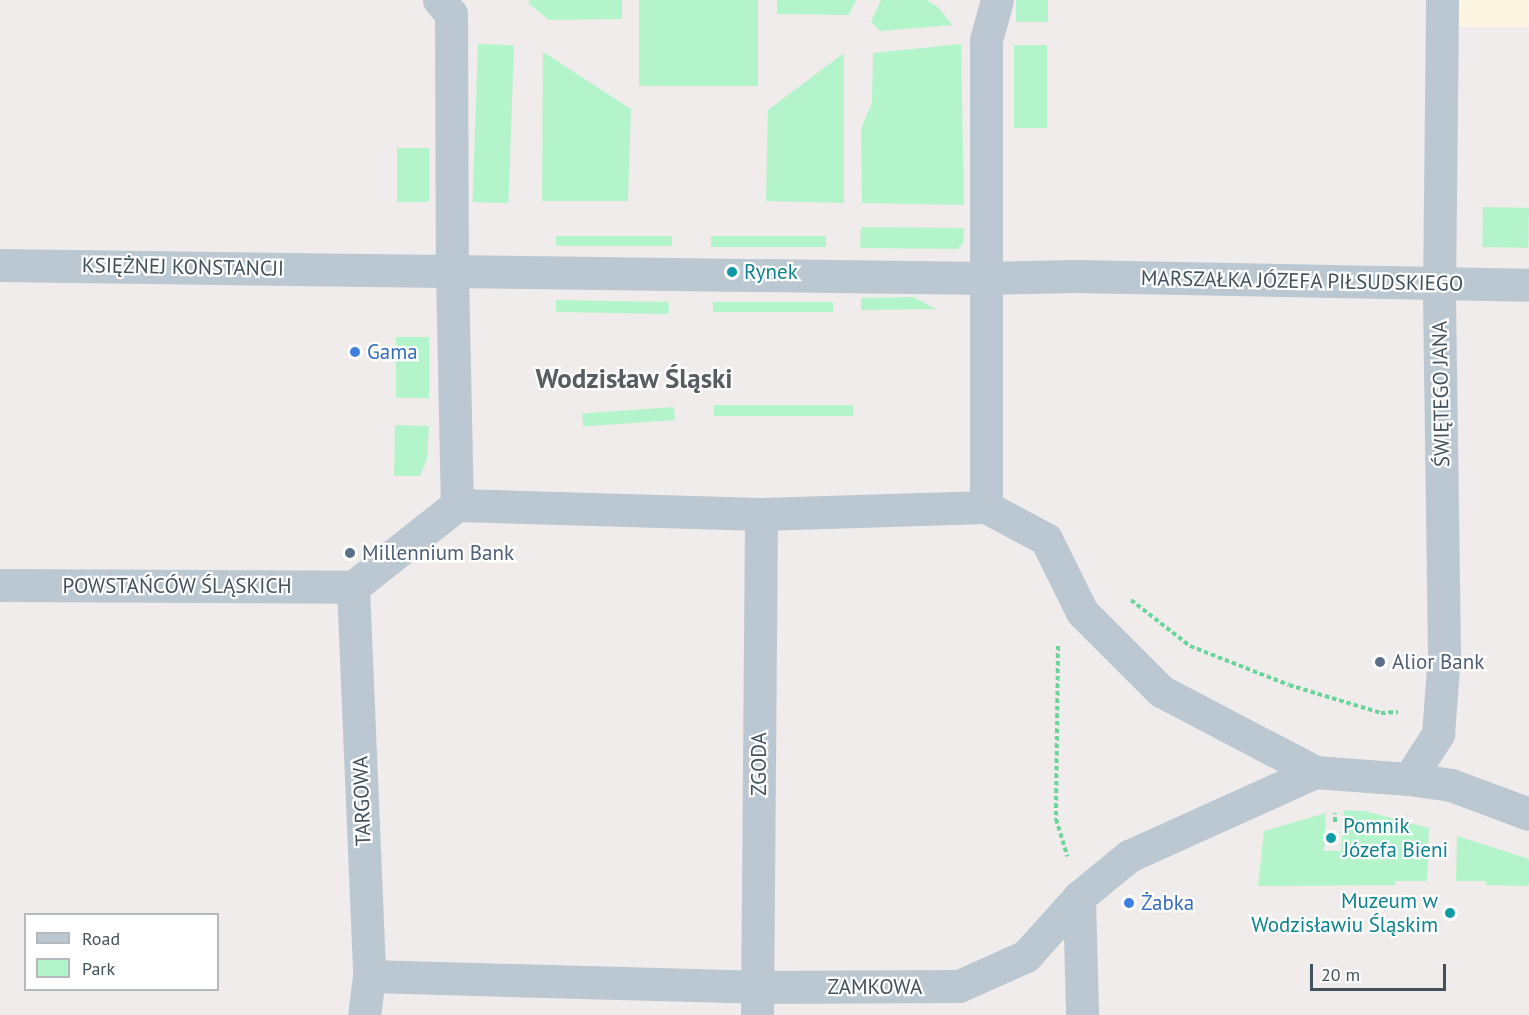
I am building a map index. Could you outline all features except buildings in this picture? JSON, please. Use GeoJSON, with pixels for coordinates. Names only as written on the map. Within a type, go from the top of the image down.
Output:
{"type":"FeatureCollection","features":[{"type":"Feature","properties":{"kind":"street"},"geometry":{"type":"LineString","coordinates":[[986,507],[986,40],[997,0]]}},
{"type":"Feature","properties":{"kind":"street","name":"ŚWIĘTEGO JANA"},"geometry":{"type":"LineString","coordinates":[[1408,779],[1438,734],[1444,655],[1440,284],[1442,0]]}},
{"type":"Feature","properties":{"kind":"street"},"geometry":{"type":"LineString","coordinates":[[445,7],[457,505]]}},
{"type":"Feature","properties":{"kind":"street","name":"KSIĘŻNEJ KONSTANCJI"},"geometry":{"type":"LineString","coordinates":[[0,265],[452,272]]}},
{"type":"Feature","properties":{"kind":"street"},"geometry":{"type":"LineString","coordinates":[[452,272],[985,278]]}},
{"type":"Feature","properties":{"kind":"street","name":"MARSZAŁKA JÓZEFA PIŁSUDSKIEGO"},"geometry":{"type":"LineString","coordinates":[[985,278],[1075,276],[1529,285]]}},
{"type":"Feature","properties":{"kind":"street"},"geometry":{"type":"LineString","coordinates":[[353,587],[457,505],[761,514],[986,507],[1046,539],[1082,612],[1161,691],[1315,772],[1408,779],[1451,785],[1529,814]]}},
{"type":"Feature","properties":{"kind":"street","name":"ZGODA"},"geometry":{"type":"LineString","coordinates":[[757,1001],[761,514]]}},
{"type":"Feature","properties":{"kind":"street","name":"POWSTAŃCÓW ŚLĄSKICH"},"geometry":{"type":"LineString","coordinates":[[0,585],[353,587]]}},
{"type":"Feature","properties":{"kind":"street","name":"TARGOWA"},"geometry":{"type":"LineString","coordinates":[[353,587],[369,976],[363,1015]]}},
{"type":"Feature","properties":{"kind":"street","name":"ZAMKOWA"},"geometry":{"type":"LineString","coordinates":[[369,976],[757,1001],[959,986],[1026,956],[1079,897],[1129,856],[1315,772]]}},
{"type":"Feature","properties":{"kind":"street"},"geometry":{"type":"LineString","coordinates":[[1079,897],[1082,1015]]}},
{"type":"Feature","properties":{"kind":"path"},"geometry":{"type":"LineString","coordinates":[[1129,598],[1190,646],[1289,685],[1381,713],[1395,710],[1438,734]]}},
{"type":"Feature","properties":{"kind":"path"},"geometry":{"type":"LineString","coordinates":[[1058,640],[1056,819],[1079,897]]}},
{"type":"Feature","properties":{"kind":"shaded area"},"geometry":{"type":"Polygon","coordinates":[[[1442,0],[1529,0],[1529,27],[1442,27],[1442,0]]]}},
{"type":"Feature","properties":{"kind":"green space"},"geometry":{"type":"Polygon","coordinates":[[[529,0],[622,0],[622,19],[549,20],[529,4],[529,0]]]}},
{"type":"Feature","properties":{"kind":"green space"},"geometry":{"type":"Polygon","coordinates":[[[639,0],[758,0],[758,86],[639,86],[639,0]]]}},
{"type":"Feature","properties":{"kind":"green space"},"geometry":{"type":"Polygon","coordinates":[[[777,0],[856,0],[849,15],[777,14],[777,0]]]}},
{"type":"Feature","properties":{"kind":"green space"},"geometry":{"type":"Polygon","coordinates":[[[881,0],[927,0],[939,8],[952,25],[880,31],[871,22],[881,0]]]}},
{"type":"Feature","properties":{"kind":"green space"},"geometry":{"type":"Polygon","coordinates":[[[1016,0],[1048,0],[1048,22],[1016,22],[1016,0]]]}},
{"type":"Feature","properties":{"kind":"green space"},"geometry":{"type":"Polygon","coordinates":[[[478,44],[514,45],[508,203],[472,202],[478,44]]]}},
{"type":"Feature","properties":{"kind":"green space"},"geometry":{"type":"Polygon","coordinates":[[[961,44],[964,205],[862,203],[861,129],[872,102],[873,53],[961,44]]]}},
{"type":"Feature","properties":{"kind":"green space"},"geometry":{"type":"Polygon","coordinates":[[[1014,45],[1047,45],[1047,128],[1014,128],[1014,45]]]}},
{"type":"Feature","properties":{"kind":"green space"},"geometry":{"type":"Polygon","coordinates":[[[543,52],[631,109],[628,201],[542,201],[543,52]]]}},
{"type":"Feature","properties":{"kind":"green space"},"geometry":{"type":"Polygon","coordinates":[[[844,53],[844,203],[766,201],[768,110],[844,53]]]}},
{"type":"Feature","properties":{"kind":"green space"},"geometry":{"type":"Polygon","coordinates":[[[397,148],[429,148],[429,202],[397,202],[397,148]]]}},
{"type":"Feature","properties":{"kind":"green space"},"geometry":{"type":"Polygon","coordinates":[[[1483,207],[1529,208],[1528,248],[1482,247],[1483,207]]]}},
{"type":"Feature","properties":{"kind":"green space"},"geometry":{"type":"Polygon","coordinates":[[[861,227],[964,228],[963,243],[958,249],[860,248],[861,227]]]}},
{"type":"Feature","properties":{"kind":"green space"},"geometry":{"type":"Polygon","coordinates":[[[556,236],[672,236],[672,246],[556,246],[556,236]]]}},
{"type":"Feature","properties":{"kind":"green space"},"geometry":{"type":"Polygon","coordinates":[[[711,236],[826,236],[826,247],[711,247],[711,236]]]}},
{"type":"Feature","properties":{"kind":"green space"},"geometry":{"type":"Polygon","coordinates":[[[913,297],[936,309],[861,310],[861,298],[913,297]]]}},
{"type":"Feature","properties":{"kind":"green space"},"geometry":{"type":"Polygon","coordinates":[[[556,300],[669,302],[669,314],[556,312],[556,300]]]}},
{"type":"Feature","properties":{"kind":"green space"},"geometry":{"type":"Polygon","coordinates":[[[713,302],[833,302],[833,312],[713,312],[713,302]]]}},
{"type":"Feature","properties":{"kind":"green space"},"geometry":{"type":"Polygon","coordinates":[[[396,337],[429,337],[429,398],[396,398],[396,337]]]}},
{"type":"Feature","properties":{"kind":"green space"},"geometry":{"type":"Polygon","coordinates":[[[714,405],[853,405],[853,416],[714,416],[714,405]]]}},
{"type":"Feature","properties":{"kind":"green space"},"geometry":{"type":"Polygon","coordinates":[[[674,407],[675,420],[583,426],[582,413],[674,407]]]}},
{"type":"Feature","properties":{"kind":"green space"},"geometry":{"type":"Polygon","coordinates":[[[395,425],[429,426],[427,459],[420,476],[394,476],[395,425]]]}},
{"type":"Feature","properties":{"kind":"green space"},"geometry":{"type":"Polygon","coordinates":[[[1344,810],[1365,811],[1429,828],[1427,881],[1395,881],[1395,885],[1258,886],[1264,831],[1326,813],[1324,851],[1341,851],[1344,810]]]}},
{"type":"Feature","properties":{"kind":"green space"},"geometry":{"type":"Polygon","coordinates":[[[1457,836],[1529,859],[1529,886],[1486,885],[1486,881],[1456,881],[1457,836]]]}},
{"type":"Feature","properties":{"kind":"place","name":"Rynek"},"geometry":{"type":"Point","coordinates":[732,272]}},
{"type":"Feature","properties":{"kind":"place","name":"Gama"},"geometry":{"type":"Point","coordinates":[355,352]}},
{"type":"Feature","properties":{"kind":"place","name":"Millennium Bank"},"geometry":{"type":"Point","coordinates":[350,553]}},
{"type":"Feature","properties":{"kind":"place","name":"Alior Bank"},"geometry":{"type":"Point","coordinates":[1380,662]}},
{"type":"Feature","properties":{"kind":"place","name":"Pomnik Józefa Bieni"},"geometry":{"type":"Point","coordinates":[1331,838]}},
{"type":"Feature","properties":{"kind":"place","name":"Żabka"},"geometry":{"type":"Point","coordinates":[1129,903]}},
{"type":"Feature","properties":{"kind":"place","name":"Muzeum w Wodzisławiu Śląskim"},"geometry":{"type":"Point","coordinates":[1450,913]}},
{"type":"Feature","properties":{"kind":"district","name":"Wodzisław Śląski"},"geometry":{"type":"Point","coordinates":[634,379]}}]}
